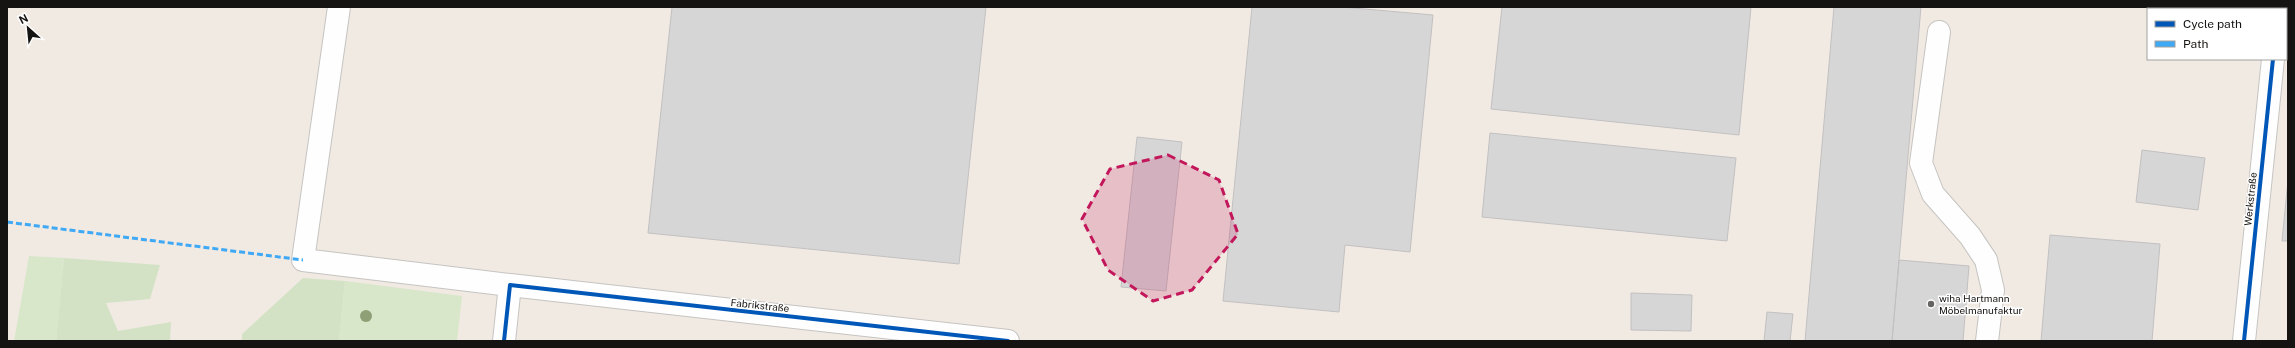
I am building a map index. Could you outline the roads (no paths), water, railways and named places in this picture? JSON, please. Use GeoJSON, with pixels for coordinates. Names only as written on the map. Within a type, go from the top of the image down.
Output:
{"type":"FeatureCollection","features":[{"type":"Feature","properties":{"kind":"street","name":"Fabrikstraße"},"geometry":{"type":"LineString","coordinates":[[339,7],[303,260],[510,285],[1008,341]]}},
{"type":"Feature","properties":{"kind":"street"},"geometry":{"type":"LineString","coordinates":[[1939,32],[1921,163],[1933,194],[1970,236],[1986,260],[1993,290],[1986,341]]}},
{"type":"Feature","properties":{"kind":"street","name":"Werkstraße"},"geometry":{"type":"LineString","coordinates":[[2244,341],[2272,60]]}},
{"type":"Feature","properties":{"kind":"street"},"geometry":{"type":"LineString","coordinates":[[504,341],[510,285]]}},
{"type":"Feature","properties":{"kind":"place","name":"wiha Hartmann Möbelmanufaktur"},"geometry":{"type":"Point","coordinates":[1931,304]}}]}
